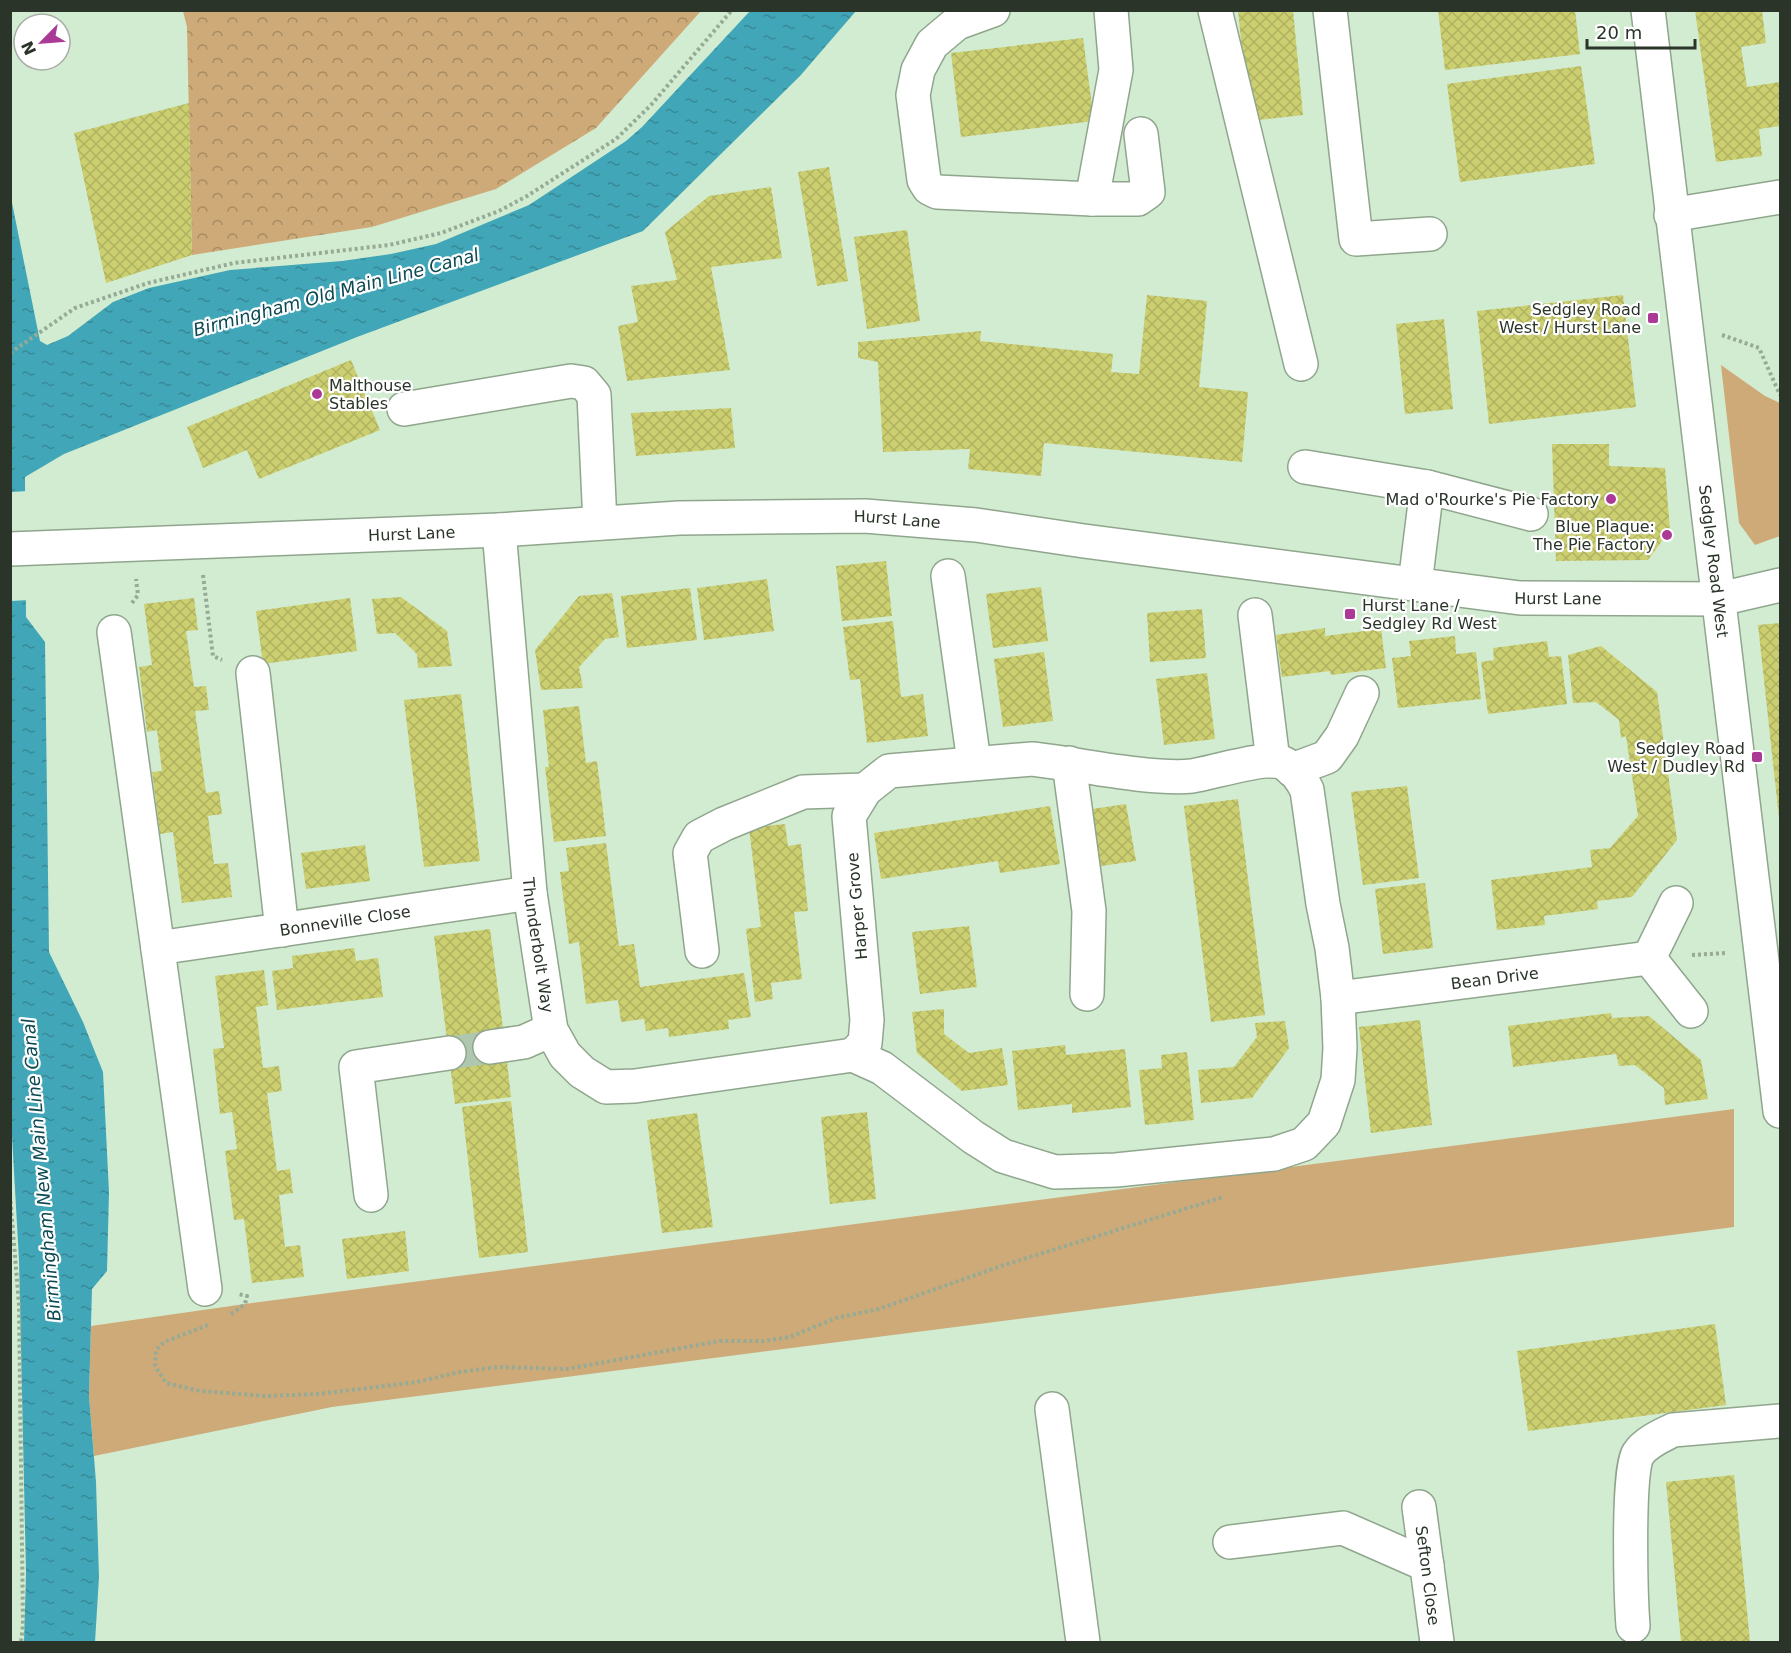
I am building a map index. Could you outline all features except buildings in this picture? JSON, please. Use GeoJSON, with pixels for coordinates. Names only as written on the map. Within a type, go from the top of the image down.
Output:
{"type":"FeatureCollection","features":[{"type":"Feature","properties":{"kind":"street"},"geometry":{"type":"LineString","coordinates":[[993,10],[957,17],[932,44],[918,70],[913,95],[924,180],[929,188],[937,192],[1138,199],[1148,192],[1141,134]]}},
{"type":"Feature","properties":{"kind":"street"},"geometry":{"type":"LineString","coordinates":[[1092,199],[1116,70],[1111,10]]}},
{"type":"Feature","properties":{"kind":"street"},"geometry":{"type":"LineString","coordinates":[[1215,10],[1301,364]]}},
{"type":"Feature","properties":{"kind":"street"},"geometry":{"type":"LineString","coordinates":[[1330,10],[1356,239],[1430,234]]}},
{"type":"Feature","properties":{"kind":"street","name":"Sedgley Road West"},"geometry":{"type":"LineString","coordinates":[[1648,10],[1780,1111]]}},
{"type":"Feature","properties":{"kind":"street"},"geometry":{"type":"LineString","coordinates":[[1671,215],[1780,197]]}},
{"type":"Feature","properties":{"kind":"street"},"geometry":{"type":"LineString","coordinates":[[404,409],[571,381],[584,383],[594,395],[600,523]]}},
{"type":"Feature","properties":{"kind":"street"},"geometry":{"type":"LineString","coordinates":[[1305,467],[1427,487],[1531,514]]}},
{"type":"Feature","properties":{"kind":"street"},"geometry":{"type":"LineString","coordinates":[[1415,584],[1427,487]]}},
{"type":"Feature","properties":{"kind":"street","name":"Hurst Lane"},"geometry":{"type":"LineString","coordinates":[[10,549],[499,530],[679,518],[865,516],[976,525],[1520,598],[1720,599],[1780,585]]}},
{"type":"Feature","properties":{"kind":"street","name":"Thunderbolt Way"},"geometry":{"type":"LineString","coordinates":[[499,530],[530,893],[551,1030],[565,1055],[582,1072],[606,1087],[635,1086],[853,1055]]}},
{"type":"Feature","properties":{"kind":"street"},"geometry":{"type":"LineString","coordinates":[[948,576],[974,762]]}},
{"type":"Feature","properties":{"kind":"street"},"geometry":{"type":"LineString","coordinates":[[853,1055],[882,1068],[973,1137],[1003,1156],[1055,1172],[1116,1170],[1274,1154],[1304,1144],[1324,1123],[1338,1080],[1338,998],[1307,790],[1302,778],[1283,766],[1255,615]]}},
{"type":"Feature","properties":{"kind":"street"},"geometry":{"type":"LineString","coordinates":[[114,632],[205,1289]]}},
{"type":"Feature","properties":{"kind":"street"},"geometry":{"type":"LineString","coordinates":[[253,673],[282,930]]}},
{"type":"Feature","properties":{"kind":"street","name":"Harper Grove"},"geometry":{"type":"LineString","coordinates":[[853,1055],[865,1042],[867,1020],[849,816],[865,790],[889,771],[974,762],[1032,759],[1159,776],[1191,776],[1241,765],[1283,766],[1327,757],[1342,736],[1362,693]]}},
{"type":"Feature","properties":{"kind":"street"},"geometry":{"type":"LineString","coordinates":[[1069,763],[1089,911],[1087,994]]}},
{"type":"Feature","properties":{"kind":"street"},"geometry":{"type":"LineString","coordinates":[[702,951],[690,853],[699,837],[724,824],[803,792],[865,790]]}},
{"type":"Feature","properties":{"kind":"street","name":"Bonneville Close"},"geometry":{"type":"LineString","coordinates":[[158,948],[530,893]]}},
{"type":"Feature","properties":{"kind":"street"},"geometry":{"type":"LineString","coordinates":[[1676,903],[1649,958],[1690,1011]]}},
{"type":"Feature","properties":{"kind":"street","name":"Bean Drive"},"geometry":{"type":"LineString","coordinates":[[1338,998],[1649,958]]}},
{"type":"Feature","properties":{"kind":"street"},"geometry":{"type":"LineString","coordinates":[[490,1047],[524,1042],[551,1030]]}},
{"type":"Feature","properties":{"kind":"street"},"geometry":{"type":"LineString","coordinates":[[371,1195],[356,1067],[449,1053]]}},
{"type":"Feature","properties":{"kind":"street"},"geometry":{"type":"LineString","coordinates":[[1052,1408],[1083,1642]]}},
{"type":"Feature","properties":{"kind":"street"},"geometry":{"type":"LineString","coordinates":[[1633,1626],[1632,1481],[1638,1454],[1656,1438],[1672,1430],[1780,1421]]}},
{"type":"Feature","properties":{"kind":"street","name":"Sefton Close"},"geometry":{"type":"LineString","coordinates":[[1419,1507],[1437,1642]]}},
{"type":"Feature","properties":{"kind":"street"},"geometry":{"type":"LineString","coordinates":[[1230,1542],[1343,1528],[1426,1564]]}},
{"type":"Feature","properties":{"kind":"path"},"geometry":{"type":"LineString","coordinates":[[10,353],[75,308],[148,283],[234,263],[389,245],[441,233],[499,211],[527,196],[616,139],[651,105],[732,10]]}},
{"type":"Feature","properties":{"kind":"path"},"geometry":{"type":"LineString","coordinates":[[1685,323],[1759,348],[1780,394]]}},
{"type":"Feature","properties":{"kind":"path"},"geometry":{"type":"LineString","coordinates":[[200,542],[213,656],[253,673]]}},
{"type":"Feature","properties":{"kind":"path"},"geometry":{"type":"LineString","coordinates":[[114,632],[138,595],[133,544]]}},
{"type":"Feature","properties":{"kind":"path"},"geometry":{"type":"LineString","coordinates":[[1649,958],[1761,950]]}},
{"type":"Feature","properties":{"kind":"path"},"geometry":{"type":"LineString","coordinates":[[216,1322],[164,1342],[156,1350],[155,1366],[166,1383],[200,1391],[266,1396],[318,1394],[417,1382],[460,1372],[497,1367],[567,1369],[720,1341],[764,1341],[790,1337],[836,1318],[879,1309],[1001,1266],[1232,1194]]}},
{"type":"Feature","properties":{"kind":"path"},"geometry":{"type":"LineString","coordinates":[[10,1195],[19,1305],[23,1625],[21,1642]]}},
{"type":"Feature","properties":{"kind":"path"},"geometry":{"type":"LineString","coordinates":[[205,1289],[247,1296],[241,1309],[225,1317]]}},
{"type":"Feature","properties":{"kind":"green space"},"geometry":{"type":"Polygon","coordinates":[[[183,11],[701,11],[596,128],[496,189],[372,227],[192,255],[187,27],[183,11]]]}},
{"type":"Feature","properties":{"kind":"green space"},"geometry":{"type":"Polygon","coordinates":[[[1721,365],[1765,396],[1780,403],[1780,536],[1755,545],[1739,523],[1721,365]]]}},
{"type":"Feature","properties":{"kind":"green space"},"geometry":{"type":"Polygon","coordinates":[[[1734,1109],[1734,1227],[332,1407],[94,1456],[89,1396],[91,1326],[1734,1109]]]}},
{"type":"Feature","properties":{"kind":"water"},"geometry":{"type":"Polygon","coordinates":[[[750,11],[856,11],[800,76],[643,231],[357,337],[64,454],[25,477],[26,617],[45,642],[49,952],[83,1022],[103,1072],[109,1192],[107,1271],[92,1289],[89,1396],[96,1482],[99,1577],[95,1642],[24,1642],[26,1573],[19,1260],[10,1101],[10,193],[40,341],[47,345],[68,336],[113,302],[149,288],[230,270],[342,261],[391,254],[436,244],[529,205],[626,141],[642,127],[750,11]]]}},
{"type":"Feature","properties":{"kind":"pier"},"geometry":{"type":"Polygon","coordinates":[[[28,491],[29,600],[11,601],[11,492],[28,491]]]}},
{"type":"Feature","properties":{"kind":"tunnel"},"geometry":{"type":"LineString","coordinates":[[449,1053],[490,1047]]}},
{"type":"Feature","properties":{"kind":"place","name":"Sedgley Road West / Hurst Lane"},"geometry":{"type":"Point","coordinates":[1653,318]}},
{"type":"Feature","properties":{"kind":"place","name":"Malthouse Stables"},"geometry":{"type":"Point","coordinates":[317,394]}},
{"type":"Feature","properties":{"kind":"place","name":"Mad o'Rourke's Pie Factory"},"geometry":{"type":"Point","coordinates":[1611,499]}},
{"type":"Feature","properties":{"kind":"place","name":"Blue Plaque: The Pie Factory"},"geometry":{"type":"Point","coordinates":[1667,535]}},
{"type":"Feature","properties":{"kind":"place","name":"Hurst Lane / Sedgley Rd West"},"geometry":{"type":"Point","coordinates":[1350,614]}},
{"type":"Feature","properties":{"kind":"place","name":"Sedgley Road West / Dudley Rd"},"geometry":{"type":"Point","coordinates":[1757,757]}},
{"type":"Feature","properties":{"kind":"water label","name":"Birmingham Old Main Line Canal"},"geometry":{"type":"Point","coordinates":[336,292]}},
{"type":"Feature","properties":{"kind":"water label","name":"Birmingham New Main Line Canal"},"geometry":{"type":"Point","coordinates":[41,1170]}}]}
